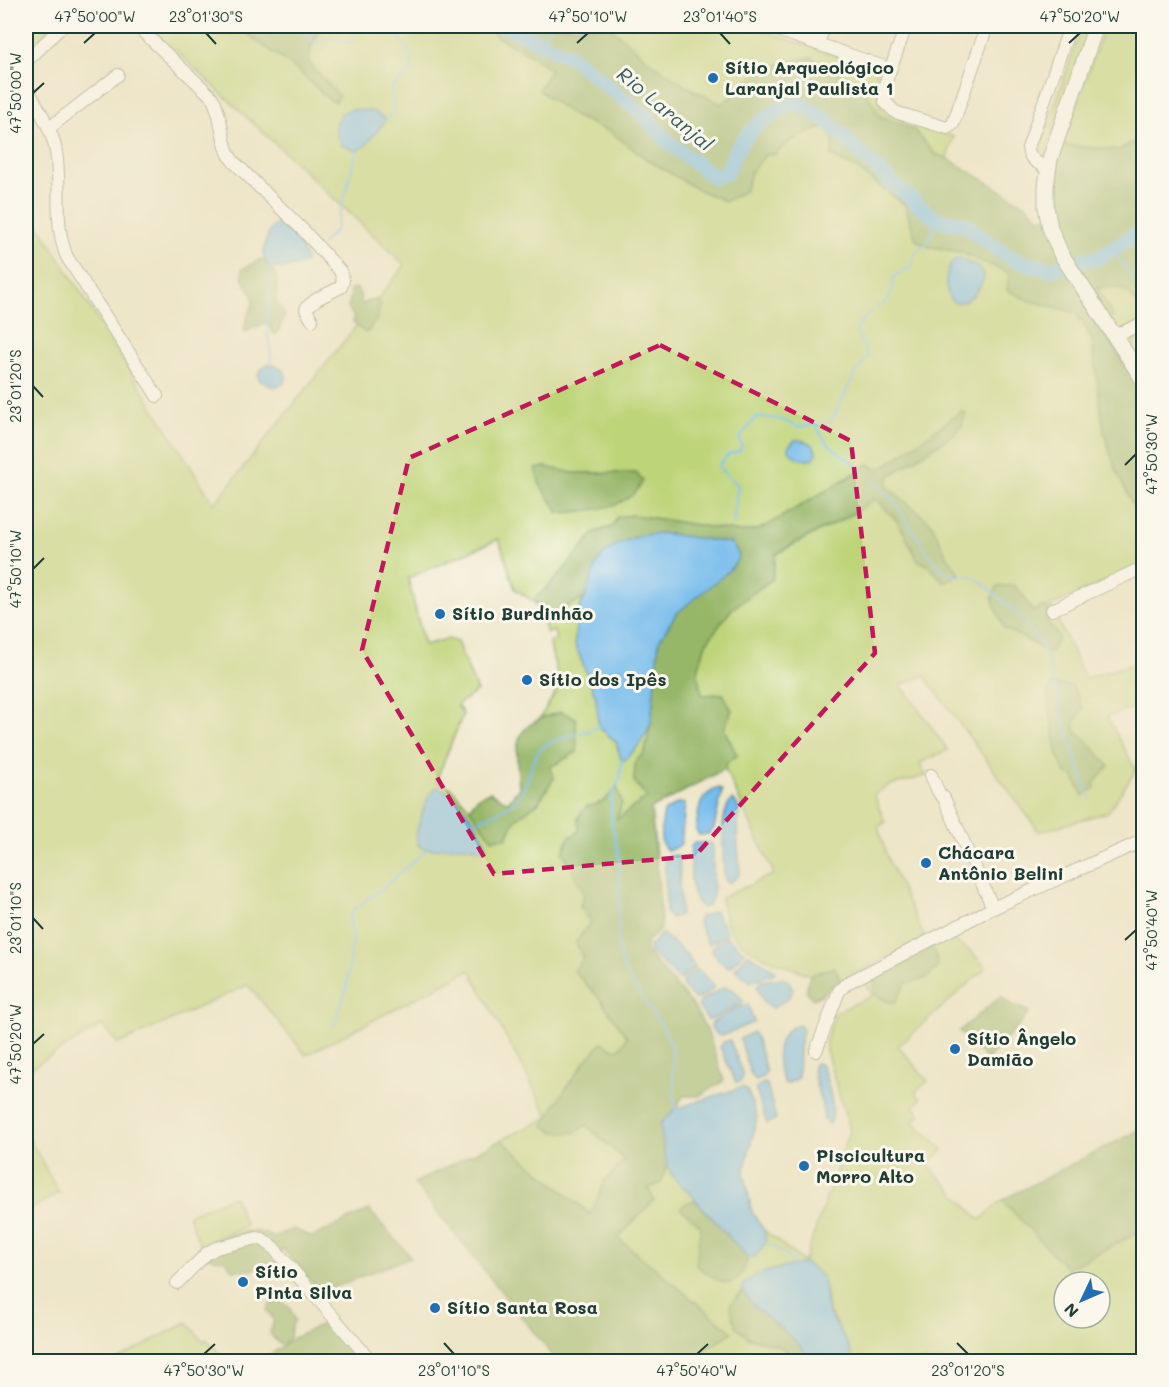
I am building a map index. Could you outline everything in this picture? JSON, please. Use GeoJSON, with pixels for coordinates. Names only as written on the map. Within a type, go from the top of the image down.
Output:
{"type":"FeatureCollection","features":[{"type":"Feature","properties":{"kind":"main road"},"geometry":{"type":"LineString","coordinates":[[1096,26],[1047,168],[1048,218],[1061,254],[1143,381]]}},
{"type":"Feature","properties":{"kind":"street"},"geometry":{"type":"LineString","coordinates":[[26,62],[62,26]]}},
{"type":"Feature","properties":{"kind":"street"},"geometry":{"type":"LineString","coordinates":[[137,26],[212,97],[219,113],[228,154],[340,271],[343,280],[341,287],[317,299],[307,307],[306,310],[312,321]]}},
{"type":"Feature","properties":{"kind":"street"},"geometry":{"type":"LineString","coordinates":[[766,26],[890,69]]}},
{"type":"Feature","properties":{"kind":"street"},"geometry":{"type":"LineString","coordinates":[[818,44],[824,26]]}},
{"type":"Feature","properties":{"kind":"street"},"geometry":{"type":"LineString","coordinates":[[906,26],[883,93],[887,106],[895,112],[942,127],[950,127],[987,26]]}},
{"type":"Feature","properties":{"kind":"street"},"geometry":{"type":"LineString","coordinates":[[1047,168],[1033,160],[1028,154],[1028,148],[1070,26]]}},
{"type":"Feature","properties":{"kind":"street"},"geometry":{"type":"LineString","coordinates":[[49,128],[118,75]]}},
{"type":"Feature","properties":{"kind":"street"},"geometry":{"type":"LineString","coordinates":[[26,86],[49,128],[56,151],[60,242],[67,257],[158,396]]}},
{"type":"Feature","properties":{"kind":"street"},"geometry":{"type":"LineString","coordinates":[[1114,336],[1143,323]]}},
{"type":"Feature","properties":{"kind":"street"},"geometry":{"type":"LineString","coordinates":[[1052,610],[1143,567]]}},
{"type":"Feature","properties":{"kind":"street"},"geometry":{"type":"LineString","coordinates":[[931,775],[939,793],[944,798],[993,908]]}},
{"type":"Feature","properties":{"kind":"street"},"geometry":{"type":"LineString","coordinates":[[816,1051],[836,997],[843,987],[993,908],[1143,840]]}},
{"type":"Feature","properties":{"kind":"street"},"geometry":{"type":"LineString","coordinates":[[177,1282],[210,1251],[252,1239],[262,1239],[272,1246],[372,1362]]}},
{"type":"Feature","properties":{"kind":"highlighted area"},"geometry":{"type":"Polygon","coordinates":[[[660,345],[851,441],[875,653],[695,856],[494,874],[362,650],[409,458],[660,345]]]}},
{"type":"Feature","properties":{"kind":"green space"},"geometry":{"type":"Polygon","coordinates":[[[26,26],[53,26],[26,53],[26,26]]]}},
{"type":"Feature","properties":{"kind":"green space"},"geometry":{"type":"Polygon","coordinates":[[[143,26],[239,27],[296,69],[330,100],[339,96],[309,63],[313,43],[326,26],[486,26],[497,37],[531,55],[552,70],[576,117],[611,132],[646,159],[697,189],[725,201],[745,191],[751,172],[766,154],[774,154],[790,141],[825,126],[834,139],[831,156],[854,167],[905,205],[916,240],[927,246],[960,252],[1009,273],[1052,305],[1076,313],[1092,339],[1104,432],[1116,470],[1143,526],[1143,564],[1051,606],[1085,678],[1143,661],[1143,704],[1107,717],[1136,770],[1108,812],[1039,832],[924,675],[901,685],[948,750],[920,763],[926,776],[890,785],[874,794],[885,823],[878,826],[887,857],[925,939],[841,981],[834,967],[810,975],[764,957],[743,944],[728,927],[721,898],[774,874],[725,769],[727,762],[737,755],[724,729],[723,694],[702,695],[697,674],[706,643],[732,608],[772,579],[776,555],[852,514],[876,498],[898,522],[918,560],[929,566],[945,583],[959,574],[947,556],[931,523],[887,487],[889,476],[953,435],[962,425],[961,412],[879,470],[867,464],[761,529],[741,532],[634,515],[617,517],[612,527],[604,529],[533,601],[515,589],[499,539],[408,578],[424,645],[448,639],[457,642],[477,691],[457,705],[463,714],[436,781],[451,788],[470,809],[506,838],[516,819],[538,803],[554,778],[550,767],[577,752],[561,712],[540,718],[560,685],[549,642],[556,640],[554,631],[547,633],[543,621],[545,617],[585,598],[579,608],[575,644],[596,697],[599,727],[616,742],[622,761],[646,734],[651,722],[645,752],[634,781],[647,797],[616,820],[617,788],[604,801],[595,806],[563,852],[584,893],[580,906],[591,922],[576,942],[583,959],[574,971],[601,1000],[627,1037],[620,1049],[613,1049],[602,1043],[583,1064],[549,1117],[470,970],[306,1055],[248,985],[118,1044],[102,1025],[26,1071],[26,205],[214,504],[405,265],[175,50],[143,26]],[[545,467],[540,485],[643,481],[636,473],[573,473],[545,467]],[[1072,686],[1073,776],[1083,795],[1074,723],[1072,686]]]}},
{"type":"Feature","properties":{"kind":"green space"},"geometry":{"type":"Polygon","coordinates":[[[236,26],[326,26],[313,43],[309,63],[339,96],[336,102],[330,100],[296,69],[236,26]]]}},
{"type":"Feature","properties":{"kind":"green space"},"geometry":{"type":"Polygon","coordinates":[[[486,26],[609,26],[649,61],[684,85],[721,104],[753,77],[767,69],[795,60],[819,61],[865,91],[880,116],[914,130],[935,154],[947,158],[1026,205],[1039,218],[1052,215],[1054,180],[1063,145],[1119,150],[1143,137],[1143,312],[1125,291],[1114,288],[1097,288],[1113,317],[1101,323],[1106,335],[1143,392],[1143,526],[1116,470],[1104,432],[1092,339],[1076,313],[1027,300],[1007,290],[1009,273],[960,252],[927,246],[916,240],[905,205],[854,167],[831,155],[834,139],[825,126],[790,141],[774,155],[766,154],[751,172],[745,191],[725,201],[697,189],[646,159],[611,132],[576,117],[538,90],[551,70],[531,55],[497,37],[486,26]]]}},
{"type":"Feature","properties":{"kind":"green space"},"geometry":{"type":"Polygon","coordinates":[[[609,26],[750,26],[875,69],[881,78],[880,105],[887,114],[954,137],[947,158],[935,154],[914,130],[880,116],[865,91],[811,57],[797,59],[766,70],[721,104],[684,85],[649,61],[609,26]]]}},
{"type":"Feature","properties":{"kind":"green space"},"geometry":{"type":"Polygon","coordinates":[[[1082,26],[1090,26],[1045,156],[1036,157],[1032,152],[1036,143],[1041,144],[1082,26]]]}},
{"type":"Feature","properties":{"kind":"green space"},"geometry":{"type":"Polygon","coordinates":[[[1104,26],[1143,26],[1143,137],[1119,150],[1063,145],[1104,26]]]}},
{"type":"Feature","properties":{"kind":"green space"},"geometry":{"type":"Polygon","coordinates":[[[261,259],[277,277],[276,301],[285,315],[277,334],[274,334],[267,322],[244,333],[253,300],[251,291],[244,282],[242,269],[261,259]]]}},
{"type":"Feature","properties":{"kind":"green space"},"geometry":{"type":"Polygon","coordinates":[[[1096,287],[1119,287],[1131,294],[1143,312],[1143,329],[1137,334],[1133,352],[1143,360],[1143,392],[1100,323],[1113,317],[1096,287]]]}},
{"type":"Feature","properties":{"kind":"green space"},"geometry":{"type":"Polygon","coordinates":[[[356,288],[362,305],[369,300],[377,300],[381,304],[376,321],[365,333],[353,322],[353,316],[348,307],[350,290],[356,288]]]}},
{"type":"Feature","properties":{"kind":"green space"},"geometry":{"type":"Polygon","coordinates":[[[961,412],[966,412],[962,425],[953,435],[889,476],[887,486],[931,523],[947,556],[960,574],[945,583],[929,566],[918,560],[898,522],[876,499],[776,554],[772,579],[732,609],[706,643],[697,673],[702,695],[723,694],[732,710],[724,729],[737,756],[727,762],[725,769],[651,809],[661,929],[648,941],[646,951],[693,1006],[707,1030],[724,1081],[699,1096],[683,1096],[675,1109],[660,1124],[667,1163],[661,1183],[648,1188],[654,1200],[618,1238],[732,1332],[689,1361],[557,1361],[414,1183],[501,1140],[591,1215],[604,1182],[625,1160],[586,1125],[565,1133],[544,1126],[570,1082],[602,1042],[613,1049],[620,1049],[627,1037],[601,1000],[574,971],[583,959],[576,942],[591,922],[580,906],[584,893],[563,852],[569,837],[579,832],[578,817],[587,806],[600,803],[617,787],[622,803],[617,819],[647,797],[634,781],[635,762],[645,752],[651,722],[659,641],[676,614],[734,565],[731,543],[661,533],[643,535],[596,565],[585,598],[545,617],[533,601],[559,576],[595,532],[612,527],[617,517],[634,515],[741,532],[761,529],[867,464],[879,470],[961,412]]]}},
{"type":"Feature","properties":{"kind":"green space"},"geometry":{"type":"Polygon","coordinates":[[[545,467],[573,473],[636,473],[643,481],[637,491],[618,503],[595,510],[559,513],[540,485],[535,469],[545,467]]]}},
{"type":"Feature","properties":{"kind":"green space"},"geometry":{"type":"Polygon","coordinates":[[[1014,585],[1033,612],[1043,606],[1048,608],[1046,620],[1059,637],[1050,653],[1004,628],[992,598],[997,587],[1014,585]]]}},
{"type":"Feature","properties":{"kind":"green space"},"geometry":{"type":"Polygon","coordinates":[[[1053,684],[1072,686],[1083,708],[1074,723],[1076,733],[1083,736],[1109,766],[1094,783],[1095,788],[1083,796],[1073,776],[1065,773],[1057,752],[1047,691],[1053,684]]]}},
{"type":"Feature","properties":{"kind":"green space"},"geometry":{"type":"Polygon","coordinates":[[[561,712],[576,718],[577,752],[550,767],[554,778],[538,803],[516,819],[506,838],[492,839],[470,809],[473,803],[490,792],[508,802],[519,788],[517,747],[519,738],[532,723],[561,712]]]}},
{"type":"Feature","properties":{"kind":"green space"},"geometry":{"type":"Polygon","coordinates":[[[946,935],[973,953],[986,968],[898,1046],[928,1081],[915,1092],[921,1099],[914,1106],[920,1115],[913,1121],[943,1150],[927,1164],[980,1220],[1002,1200],[1067,1268],[1143,1230],[1143,1361],[852,1361],[852,1355],[844,1337],[828,1310],[826,1292],[804,1263],[769,1271],[742,1286],[743,1291],[736,1297],[748,1338],[781,1348],[796,1361],[689,1361],[732,1332],[618,1238],[654,1200],[648,1188],[661,1183],[667,1163],[673,1177],[696,1199],[734,1245],[766,1242],[764,1230],[804,1262],[850,1131],[826,1051],[826,1039],[836,1012],[872,996],[863,977],[946,935]]]}},
{"type":"Feature","properties":{"kind":"green space"},"geometry":{"type":"Polygon","coordinates":[[[929,945],[935,951],[938,967],[927,978],[906,983],[895,1003],[874,994],[876,971],[929,945]]]}},
{"type":"Feature","properties":{"kind":"green space"},"geometry":{"type":"Polygon","coordinates":[[[834,967],[841,981],[813,999],[806,990],[810,975],[834,967]]]}},
{"type":"Feature","properties":{"kind":"green space"},"geometry":{"type":"Polygon","coordinates":[[[1001,996],[1011,1004],[1030,1012],[987,1060],[959,1031],[1001,996]]]}},
{"type":"Feature","properties":{"kind":"green space"},"geometry":{"type":"Polygon","coordinates":[[[549,1117],[553,1132],[576,1133],[586,1125],[625,1160],[604,1182],[592,1215],[501,1140],[549,1117]]]}},
{"type":"Feature","properties":{"kind":"green space"},"geometry":{"type":"Polygon","coordinates":[[[1143,1128],[1143,1230],[1067,1269],[1002,1200],[1143,1128]]]}},
{"type":"Feature","properties":{"kind":"green space"},"geometry":{"type":"Polygon","coordinates":[[[26,1132],[59,1193],[26,1212],[26,1132]]]}},
{"type":"Feature","properties":{"kind":"green space"},"geometry":{"type":"Polygon","coordinates":[[[234,1196],[246,1226],[200,1245],[188,1215],[234,1196]]]}},
{"type":"Feature","properties":{"kind":"green space"},"geometry":{"type":"Polygon","coordinates":[[[695,1200],[748,1258],[744,1270],[733,1282],[720,1281],[696,1265],[701,1226],[680,1208],[695,1200]]]}},
{"type":"Feature","properties":{"kind":"green space"},"geometry":{"type":"Polygon","coordinates":[[[369,1210],[411,1257],[327,1290],[315,1286],[283,1249],[275,1257],[276,1265],[269,1272],[264,1265],[252,1270],[233,1270],[225,1260],[212,1259],[205,1250],[219,1240],[237,1233],[264,1233],[272,1237],[294,1229],[312,1237],[369,1210]]]}},
{"type":"Feature","properties":{"kind":"green space"},"geometry":{"type":"Polygon","coordinates":[[[743,1291],[789,1333],[805,1351],[810,1361],[796,1361],[776,1345],[743,1334],[737,1327],[730,1304],[743,1291]]]}},
{"type":"Feature","properties":{"kind":"green space"},"geometry":{"type":"Polygon","coordinates":[[[280,1301],[290,1308],[295,1320],[291,1327],[290,1338],[283,1344],[278,1343],[270,1333],[274,1320],[267,1310],[271,1303],[280,1301]]]}},
{"type":"Feature","properties":{"kind":"green space"},"geometry":{"type":"Polygon","coordinates":[[[331,1320],[367,1361],[308,1361],[303,1356],[292,1361],[260,1362],[294,1338],[331,1320]]]}},
{"type":"Feature","properties":{"kind":"green space"},"geometry":{"type":"Polygon","coordinates":[[[187,1322],[203,1341],[206,1339],[227,1361],[115,1361],[187,1322]]]}},
{"type":"Feature","properties":{"kind":"water"},"geometry":{"type":"Polygon","coordinates":[[[352,109],[373,111],[386,120],[366,145],[357,151],[342,145],[336,134],[336,121],[342,113],[352,109]]]}},
{"type":"Feature","properties":{"kind":"water"},"geometry":{"type":"Polygon","coordinates":[[[275,224],[286,228],[295,238],[306,260],[304,263],[279,269],[267,264],[264,259],[264,246],[275,224]]]}},
{"type":"Feature","properties":{"kind":"water"},"geometry":{"type":"Polygon","coordinates":[[[959,258],[980,268],[984,278],[970,299],[955,303],[948,293],[946,279],[950,265],[959,258]]]}},
{"type":"Feature","properties":{"kind":"water"},"geometry":{"type":"Polygon","coordinates":[[[267,365],[279,367],[286,374],[284,382],[273,387],[260,381],[258,375],[260,370],[267,365]]]}},
{"type":"Feature","properties":{"kind":"water"},"geometry":{"type":"Polygon","coordinates":[[[795,440],[807,442],[813,446],[815,457],[807,460],[792,454],[788,447],[795,440]]]}},
{"type":"Feature","properties":{"kind":"water"},"geometry":{"type":"Polygon","coordinates":[[[661,533],[731,543],[739,555],[734,565],[724,575],[676,614],[659,641],[651,722],[640,744],[622,762],[616,742],[599,727],[596,697],[575,644],[576,616],[585,598],[596,565],[603,555],[628,540],[661,533]]]}},
{"type":"Feature","properties":{"kind":"water"},"geometry":{"type":"Polygon","coordinates":[[[437,787],[452,796],[467,812],[483,839],[486,846],[484,850],[464,846],[433,849],[420,847],[417,842],[417,833],[420,820],[428,798],[437,787]]]}},
{"type":"Feature","properties":{"kind":"water"},"geometry":{"type":"Polygon","coordinates":[[[719,788],[722,791],[714,828],[708,834],[699,835],[696,830],[700,804],[707,795],[719,788]]]}},
{"type":"Feature","properties":{"kind":"water"},"geometry":{"type":"Polygon","coordinates":[[[732,800],[739,809],[737,835],[740,872],[729,883],[725,880],[724,875],[723,824],[732,800]]]}},
{"type":"Feature","properties":{"kind":"water"},"geometry":{"type":"Polygon","coordinates":[[[678,803],[685,804],[681,843],[668,851],[664,848],[661,838],[664,812],[678,803]]]}},
{"type":"Feature","properties":{"kind":"water"},"geometry":{"type":"Polygon","coordinates":[[[694,843],[711,843],[713,847],[713,896],[708,906],[703,908],[694,897],[692,889],[691,847],[694,843]]]}},
{"type":"Feature","properties":{"kind":"water"},"geometry":{"type":"Polygon","coordinates":[[[676,855],[680,866],[681,911],[680,915],[671,918],[666,913],[665,860],[676,855]]]}},
{"type":"Feature","properties":{"kind":"water"},"geometry":{"type":"Polygon","coordinates":[[[715,911],[727,933],[709,944],[698,922],[700,917],[715,911]]]}},
{"type":"Feature","properties":{"kind":"water"},"geometry":{"type":"Polygon","coordinates":[[[662,933],[687,955],[695,966],[679,979],[650,952],[649,947],[662,933]]]}},
{"type":"Feature","properties":{"kind":"water"},"geometry":{"type":"Polygon","coordinates":[[[727,937],[745,952],[729,967],[719,961],[711,950],[727,937]]]}},
{"type":"Feature","properties":{"kind":"water"},"geometry":{"type":"Polygon","coordinates":[[[748,954],[775,970],[775,973],[750,982],[735,969],[748,954]]]}},
{"type":"Feature","properties":{"kind":"water"},"geometry":{"type":"Polygon","coordinates":[[[697,970],[714,988],[695,999],[686,991],[682,980],[697,970]]]}},
{"type":"Feature","properties":{"kind":"water"},"geometry":{"type":"Polygon","coordinates":[[[781,978],[789,981],[793,990],[789,997],[774,1008],[763,1000],[757,986],[762,981],[781,978]]]}},
{"type":"Feature","properties":{"kind":"water"},"geometry":{"type":"Polygon","coordinates":[[[724,987],[734,990],[743,1000],[708,1020],[698,1006],[699,1002],[724,987]]]}},
{"type":"Feature","properties":{"kind":"water"},"geometry":{"type":"Polygon","coordinates":[[[748,1004],[754,1022],[724,1035],[715,1033],[711,1027],[712,1023],[738,1007],[748,1004]]]}},
{"type":"Feature","properties":{"kind":"water"},"geometry":{"type":"Polygon","coordinates":[[[799,1025],[803,1029],[799,1047],[798,1078],[787,1084],[784,1083],[781,1075],[778,1049],[785,1034],[791,1028],[799,1025]]]}},
{"type":"Feature","properties":{"kind":"water"},"geometry":{"type":"Polygon","coordinates":[[[753,1032],[766,1071],[764,1076],[756,1080],[751,1075],[740,1039],[753,1032]]]}},
{"type":"Feature","properties":{"kind":"water"},"geometry":{"type":"Polygon","coordinates":[[[730,1040],[743,1075],[738,1083],[720,1047],[724,1042],[730,1040]]]}},
{"type":"Feature","properties":{"kind":"water"},"geometry":{"type":"Polygon","coordinates":[[[816,1063],[822,1065],[830,1094],[832,1118],[830,1124],[824,1121],[813,1073],[813,1066],[816,1063]]]}},
{"type":"Feature","properties":{"kind":"water"},"geometry":{"type":"Polygon","coordinates":[[[764,1083],[767,1084],[776,1119],[767,1124],[755,1088],[764,1083]]]}},
{"type":"Feature","properties":{"kind":"water"},"geometry":{"type":"Polygon","coordinates":[[[742,1087],[748,1091],[757,1117],[744,1172],[752,1212],[764,1230],[766,1242],[756,1256],[748,1258],[674,1178],[667,1162],[660,1124],[675,1109],[742,1087]]]}},
{"type":"Feature","properties":{"kind":"water"},"geometry":{"type":"Polygon","coordinates":[[[804,1263],[822,1278],[828,1311],[849,1347],[852,1361],[810,1361],[795,1341],[762,1314],[746,1296],[742,1286],[754,1276],[804,1263]]]}},
{"type":"Feature","properties":{"kind":"waterway"},"geometry":{"type":"LineString","coordinates":[[298,26],[317,42],[334,38],[349,43],[353,40],[354,26]]}},
{"type":"Feature","properties":{"kind":"waterway"},"geometry":{"type":"LineString","coordinates":[[366,26],[386,29],[393,33],[405,45],[411,61],[411,70],[391,89],[394,114],[384,120]]}},
{"type":"Feature","properties":{"kind":"waterway","name":"Rio Laranjal"},"geometry":{"type":"LineString","coordinates":[[506,26],[571,57],[644,115],[669,143],[714,177],[726,173],[736,151],[753,129],[777,111],[794,103],[803,105],[826,120],[894,185],[937,220],[964,224],[1006,255],[1020,262],[1051,270],[1098,258],[1144,229]]}},
{"type":"Feature","properties":{"kind":"waterway"},"geometry":{"type":"LineString","coordinates":[[538,42],[551,26]]}},
{"type":"Feature","properties":{"kind":"waterway"},"geometry":{"type":"LineString","coordinates":[[322,244],[335,231],[357,150]]}},
{"type":"Feature","properties":{"kind":"waterway"},"geometry":{"type":"LineString","coordinates":[[877,308],[889,298],[893,280],[897,274],[911,268],[915,253],[929,239],[937,220]]}},
{"type":"Feature","properties":{"kind":"waterway"},"geometry":{"type":"LineString","coordinates":[[1112,249],[1144,295]]}},
{"type":"Feature","properties":{"kind":"waterway"},"geometry":{"type":"LineString","coordinates":[[272,364],[267,326],[271,267],[273,267]]}},
{"type":"Feature","properties":{"kind":"waterway"},"geometry":{"type":"LineString","coordinates":[[733,524],[738,485],[720,469],[719,465],[729,454],[740,451],[742,445],[739,439],[756,417],[778,419],[798,427],[831,422],[856,372],[869,356],[856,331],[870,312]]}},
{"type":"Feature","properties":{"kind":"waterway"},"geometry":{"type":"LineString","coordinates":[[817,425],[829,445],[862,470]]}},
{"type":"Feature","properties":{"kind":"waterway"},"geometry":{"type":"LineString","coordinates":[[872,480],[898,506],[929,555],[944,571],[955,576],[971,576],[982,582],[1018,615],[1038,640],[1047,657],[1070,742],[1090,799]]}},
{"type":"Feature","properties":{"kind":"waterway"},"geometry":{"type":"LineString","coordinates":[[472,823],[506,808],[518,797],[524,789],[535,756],[546,745],[600,726]]}},
{"type":"Feature","properties":{"kind":"waterway"},"geometry":{"type":"LineString","coordinates":[[622,760],[620,779],[611,796],[611,821],[620,860],[618,948],[621,961],[633,985],[664,1029],[672,1046],[676,1110]]}},
{"type":"Feature","properties":{"kind":"waterway"},"geometry":{"type":"LineString","coordinates":[[333,1027],[346,990],[353,941],[350,916],[354,909],[383,888],[426,850]]}},
{"type":"Feature","properties":{"kind":"waterway"},"geometry":{"type":"LineString","coordinates":[[764,1241],[786,1255],[797,1267]]}},
{"type":"Feature","properties":{"kind":"place","name":"Sítio Arqueológico Laranjal Paulista 1"},"geometry":{"type":"Point","coordinates":[713,78]}},
{"type":"Feature","properties":{"kind":"place","name":"Sítio Burdinhão"},"geometry":{"type":"Point","coordinates":[440,614]}},
{"type":"Feature","properties":{"kind":"place","name":"Sítio dos Ipês"},"geometry":{"type":"Point","coordinates":[527,680]}},
{"type":"Feature","properties":{"kind":"place","name":"Chácara Antônio Belini"},"geometry":{"type":"Point","coordinates":[926,863]}},
{"type":"Feature","properties":{"kind":"place","name":"Sítio Ângelo Damião"},"geometry":{"type":"Point","coordinates":[955,1049]}},
{"type":"Feature","properties":{"kind":"place","name":"Piscicultura Morro Alto"},"geometry":{"type":"Point","coordinates":[804,1166]}},
{"type":"Feature","properties":{"kind":"place","name":"Sítio Pinta Silva"},"geometry":{"type":"Point","coordinates":[243,1282]}},
{"type":"Feature","properties":{"kind":"place","name":"Sítio Santa Rosa"},"geometry":{"type":"Point","coordinates":[435,1308]}}]}
